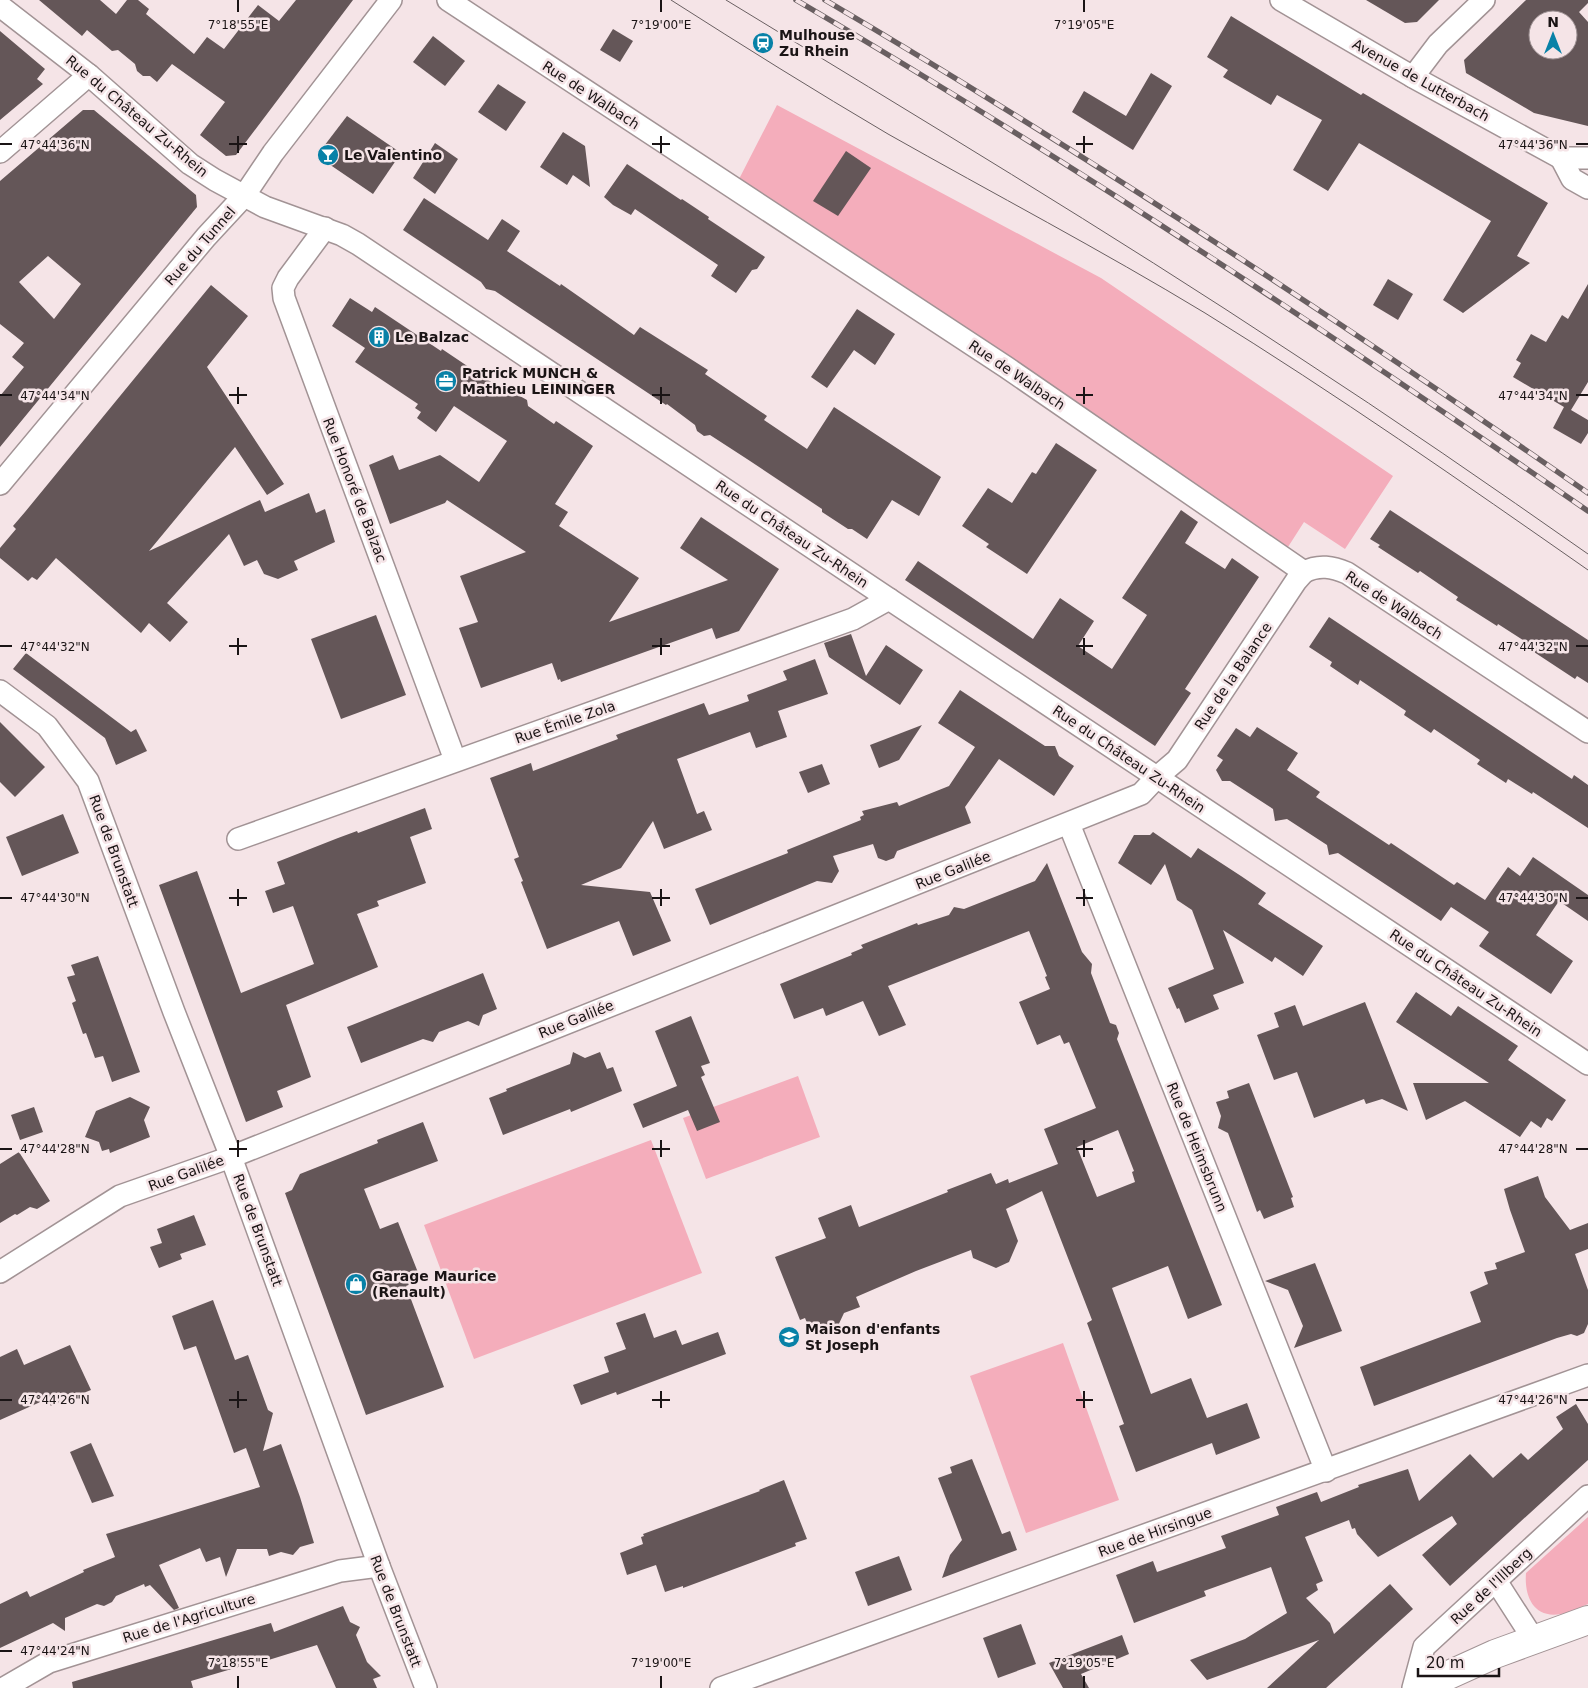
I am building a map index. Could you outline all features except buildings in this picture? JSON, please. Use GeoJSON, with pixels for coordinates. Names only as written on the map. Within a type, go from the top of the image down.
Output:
{"type":"FeatureCollection","features":[{"type":"Feature","properties":{"kind":"street","name":"Rue du Tunnel"},"geometry":{"type":"LineString","coordinates":[[0,484],[206,237],[244,196],[273,153],[391,0]]}},
{"type":"Feature","properties":{"kind":"street","name":"Rue de Walbach"},"geometry":{"type":"LineString","coordinates":[[448,0],[1006,367],[1304,572],[1312,568],[1322,567],[1333,568],[1347,573],[1588,732]]}},
{"type":"Feature","properties":{"kind":"street","name":"Avenue de Lutterbach"},"geometry":{"type":"LineString","coordinates":[[1282,0],[1413,77],[1561,158],[1588,158]]}},
{"type":"Feature","properties":{"kind":"street"},"geometry":{"type":"LineString","coordinates":[[1413,77],[1438,44],[1484,0]]}},
{"type":"Feature","properties":{"kind":"street","name":"Rue du Château Zu-Rhein"},"geometry":{"type":"LineString","coordinates":[[0,6],[89,76],[190,164],[215,180],[269,208],[324,228],[358,244],[414,280],[1588,1064]]}},
{"type":"Feature","properties":{"kind":"street"},"geometry":{"type":"LineString","coordinates":[[0,152],[89,76]]}},
{"type":"Feature","properties":{"kind":"street"},"geometry":{"type":"LineString","coordinates":[[1561,158],[1572,179],[1588,188]]}},
{"type":"Feature","properties":{"kind":"street","name":"Rue Honoré de Balzac"},"geometry":{"type":"LineString","coordinates":[[324,228],[288,278],[283,288],[284,298],[455,760]]}},
{"type":"Feature","properties":{"kind":"street","name":"Rue de la Balance"},"geometry":{"type":"LineString","coordinates":[[1157,777],[1177,760],[1290,589],[1304,572]]}},
{"type":"Feature","properties":{"kind":"street","name":"Rue Émile Zola"},"geometry":{"type":"LineString","coordinates":[[238,839],[455,760],[853,620],[889,599]]}},
{"type":"Feature","properties":{"kind":"street","name":"Rue de Brunstatt"},"geometry":{"type":"LineString","coordinates":[[0,691],[47,726],[88,781],[170,1002],[231,1157],[379,1566],[426,1688]]}},
{"type":"Feature","properties":{"kind":"street","name":"Rue Galilée"},"geometry":{"type":"LineString","coordinates":[[0,1272],[120,1196],[231,1157],[1069,824],[1141,794],[1157,777]]}},
{"type":"Feature","properties":{"kind":"street","name":"Rue de Heimsbrunn"},"geometry":{"type":"LineString","coordinates":[[1069,824],[1326,1471]]}},
{"type":"Feature","properties":{"kind":"street","name":"Rue de Hirsingue"},"geometry":{"type":"LineString","coordinates":[[721,1688],[1588,1375]]}},
{"type":"Feature","properties":{"kind":"street","name":"Rue de l'Illberg"},"geometry":{"type":"LineString","coordinates":[[1412,1688],[1424,1647],[1588,1496]]}},
{"type":"Feature","properties":{"kind":"street","name":"Rue de l'Agriculture"},"geometry":{"type":"LineString","coordinates":[[4,1688],[49,1662],[340,1571],[379,1566]]}},
{"type":"Feature","properties":{"kind":"street"},"geometry":{"type":"LineString","coordinates":[[1496,1581],[1534,1640]]}},
{"type":"Feature","properties":{"kind":"street"},"geometry":{"type":"LineString","coordinates":[[1420,1688],[1495,1654],[1588,1620]]}},
{"type":"Feature","properties":{"kind":"shaded area"},"geometry":{"type":"Polygon","coordinates":[[[777,105],[1101,278],[1393,476],[1345,549],[1304,522],[1288,547],[864,261],[737,183],[777,105]]]}},
{"type":"Feature","properties":{"kind":"shaded area"},"geometry":{"type":"Polygon","coordinates":[[[798,1076],[820,1137],[706,1179],[683,1118],[798,1076]]]}},
{"type":"Feature","properties":{"kind":"shaded area"},"geometry":{"type":"Polygon","coordinates":[[[651,1140],[702,1273],[474,1359],[424,1225],[651,1140]]]}},
{"type":"Feature","properties":{"kind":"shaded area"},"geometry":{"type":"Polygon","coordinates":[[[1063,1343],[1119,1500],[1026,1533],[970,1376],[1063,1343]]]}},
{"type":"Feature","properties":{"kind":"shaded area"},"geometry":{"type":"Polygon","coordinates":[[[1588,1517],[1588,1604],[1564,1613],[1552,1615],[1544,1613],[1538,1610],[1529,1598],[1526,1573],[1588,1517]]]}},
{"type":"Feature","properties":{"kind":"tram line"},"geometry":{"type":"LineString","coordinates":[[671,0],[888,134],[1087,244],[1205,313],[1351,407],[1588,570]]}},
{"type":"Feature","properties":{"kind":"tram line"},"geometry":{"type":"LineString","coordinates":[[726,0],[1154,263],[1331,378],[1588,554]]}},
{"type":"Feature","properties":{"kind":"railway"},"geometry":{"type":"LineString","coordinates":[[796,0],[1097,184],[1393,378],[1588,511]]}},
{"type":"Feature","properties":{"kind":"railway"},"geometry":{"type":"LineString","coordinates":[[825,0],[923,58],[1211,239],[1588,493]]}},
{"type":"Feature","properties":{"kind":"place","name":"Mulhouse Zu Rhein"},"geometry":{"type":"Point","coordinates":[763,43]}},
{"type":"Feature","properties":{"kind":"place","name":"Le Valentino"},"geometry":{"type":"Point","coordinates":[328,155]}},
{"type":"Feature","properties":{"kind":"place","name":"Le Balzac"},"geometry":{"type":"Point","coordinates":[379,337]}},
{"type":"Feature","properties":{"kind":"place","name":"Patrick MUNCH & Mathieu LEININGER"},"geometry":{"type":"Point","coordinates":[446,381]}},
{"type":"Feature","properties":{"kind":"place","name":"Garage Maurice (Renault)"},"geometry":{"type":"Point","coordinates":[356,1284]}},
{"type":"Feature","properties":{"kind":"place","name":"Maison d'enfants St Joseph"},"geometry":{"type":"Point","coordinates":[789,1337]}}]}
